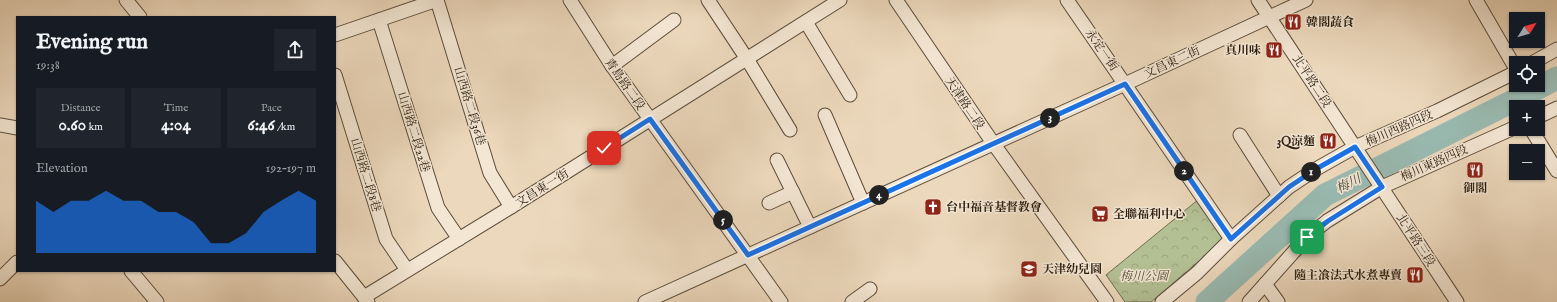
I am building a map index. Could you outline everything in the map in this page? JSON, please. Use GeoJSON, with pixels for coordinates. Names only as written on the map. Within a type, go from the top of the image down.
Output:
{"type":"FeatureCollection","features":[{"type":"Feature","properties":{"kind":"street"},"geometry":{"type":"LineString","coordinates":[[126,0],[139,16]]}},
{"type":"Feature","properties":{"kind":"street"},"geometry":{"type":"LineString","coordinates":[[336,35],[437,0]]}},
{"type":"Feature","properties":{"kind":"street","name":"山西路二段36巷"},"geometry":{"type":"LineString","coordinates":[[437,0],[490,173],[511,208]]}},
{"type":"Feature","properties":{"kind":"street","name":"青島路二段"},"geometry":{"type":"LineString","coordinates":[[570,0],[612,66],[781,302]]}},
{"type":"Feature","properties":{"kind":"street"},"geometry":{"type":"LineString","coordinates":[[708,0],[747,59],[790,130]]}},
{"type":"Feature","properties":{"kind":"street","name":"文昌東一街"},"geometry":{"type":"LineString","coordinates":[[366,300],[407,270],[511,208],[840,0]]}},
{"type":"Feature","properties":{"kind":"street","name":"天津路二段"},"geometry":{"type":"LineString","coordinates":[[896,0],[993,144],[1107,302]]}},
{"type":"Feature","properties":{"kind":"street","name":"永定一街"},"geometry":{"type":"LineString","coordinates":[[1067,0],[1231,239]]}},
{"type":"Feature","properties":{"kind":"street","name":"北平路二段"},"geometry":{"type":"LineString","coordinates":[[1258,0],[1365,162]]}},
{"type":"Feature","properties":{"kind":"street","name":"文昌東二街"},"geometry":{"type":"LineString","coordinates":[[645,302],[1306,0]]}},
{"type":"Feature","properties":{"kind":"street"},"geometry":{"type":"LineString","coordinates":[[1476,0],[1509,58]]}},
{"type":"Feature","properties":{"kind":"street","name":"山西路二段22巷"},"geometry":{"type":"LineString","coordinates":[[379,20],[438,208],[459,238]]}},
{"type":"Feature","properties":{"kind":"street"},"geometry":{"type":"LineString","coordinates":[[612,66],[674,20]]}},
{"type":"Feature","properties":{"kind":"street"},"geometry":{"type":"LineString","coordinates":[[806,22],[850,95]]}},
{"type":"Feature","properties":{"kind":"street"},"geometry":{"type":"LineString","coordinates":[[1544,56],[1557,49]]}},
{"type":"Feature","properties":{"kind":"street","name":"梅川西路四段"},"geometry":{"type":"LineString","coordinates":[[1162,302],[1197,273],[1231,239],[1289,187],[1316,169],[1355,147],[1437,112],[1509,74]]}},
{"type":"Feature","properties":{"kind":"street","name":"山西路二段8巷"},"geometry":{"type":"LineString","coordinates":[[336,78],[386,239],[407,270]]}},
{"type":"Feature","properties":{"kind":"street"},"geometry":{"type":"LineString","coordinates":[[1545,113],[1557,108]]}},
{"type":"Feature","properties":{"kind":"street"},"geometry":{"type":"LineString","coordinates":[[825,115],[863,203]]}},
{"type":"Feature","properties":{"kind":"street"},"geometry":{"type":"LineString","coordinates":[[0,125],[16,128]]}},
{"type":"Feature","properties":{"kind":"street","name":"梅川東路四段"},"geometry":{"type":"LineString","coordinates":[[1249,302],[1307,237],[1378,182],[1509,130]]}},
{"type":"Feature","properties":{"kind":"street"},"geometry":{"type":"LineString","coordinates":[[1240,135],[1279,196]]}},
{"type":"Feature","properties":{"kind":"street"},"geometry":{"type":"LineString","coordinates":[[1535,136],[1557,171]]}},
{"type":"Feature","properties":{"kind":"street"},"geometry":{"type":"LineString","coordinates":[[777,160],[810,227]]}},
{"type":"Feature","properties":{"kind":"street","name":"北平路三段"},"geometry":{"type":"LineString","coordinates":[[1365,162],[1457,302]]}},
{"type":"Feature","properties":{"kind":"street"},"geometry":{"type":"LineString","coordinates":[[769,203],[793,192]]}},
{"type":"Feature","properties":{"kind":"street"},"geometry":{"type":"LineString","coordinates":[[336,262],[366,300]]}},
{"type":"Feature","properties":{"kind":"street"},"geometry":{"type":"LineString","coordinates":[[0,279],[16,263]]}},
{"type":"Feature","properties":{"kind":"street"},"geometry":{"type":"LineString","coordinates":[[132,272],[153,299]]}},
{"type":"Feature","properties":{"kind":"street"},"geometry":{"type":"LineString","coordinates":[[1265,284],[1278,302]]}},
{"type":"Feature","properties":{"kind":"street"},"geometry":{"type":"LineString","coordinates":[[852,302],[870,289]]}},
{"type":"Feature","properties":{"kind":"green space","name":"梅川公園"},"geometry":{"type":"Polygon","coordinates":[[[1199,199],[1226,238],[1151,302],[1125,302],[1106,275],[1199,199]]]}},
{"type":"Feature","properties":{"kind":"waterway","name":"梅川"},"geometry":{"type":"LineString","coordinates":[[1207,302],[1325,195],[1557,78]]}},
{"type":"Feature","properties":{"kind":"place","name":"韓閣蔬食"},"geometry":{"type":"Point","coordinates":[1293,22]}},
{"type":"Feature","properties":{"kind":"place","name":"真川味"},"geometry":{"type":"Point","coordinates":[1274,50]}},
{"type":"Feature","properties":{"kind":"place","name":"3Q涼麵"},"geometry":{"type":"Point","coordinates":[1328,141]}},
{"type":"Feature","properties":{"kind":"place","name":"御閣"},"geometry":{"type":"Point","coordinates":[1475,170]}},
{"type":"Feature","properties":{"kind":"place","name":"台中福音基督教會"},"geometry":{"type":"Point","coordinates":[933,207]}},
{"type":"Feature","properties":{"kind":"place","name":"全聯福利中心"},"geometry":{"type":"Point","coordinates":[1100,214]}},
{"type":"Feature","properties":{"kind":"place","name":"天津幼兒園"},"geometry":{"type":"Point","coordinates":[1029,269]}},
{"type":"Feature","properties":{"kind":"place","name":"隨主飡法式水煮專賣"},"geometry":{"type":"Point","coordinates":[1415,275]}},
{"type":"Feature","properties":{"kind":"route"},"geometry":{"type":"LineString","coordinates":[[604,148],[650,119],[748,255],[1125,84],[1231,239],[1289,187],[1316,169],[1355,147],[1382,187],[1328,221],[1307,237]]}}]}
